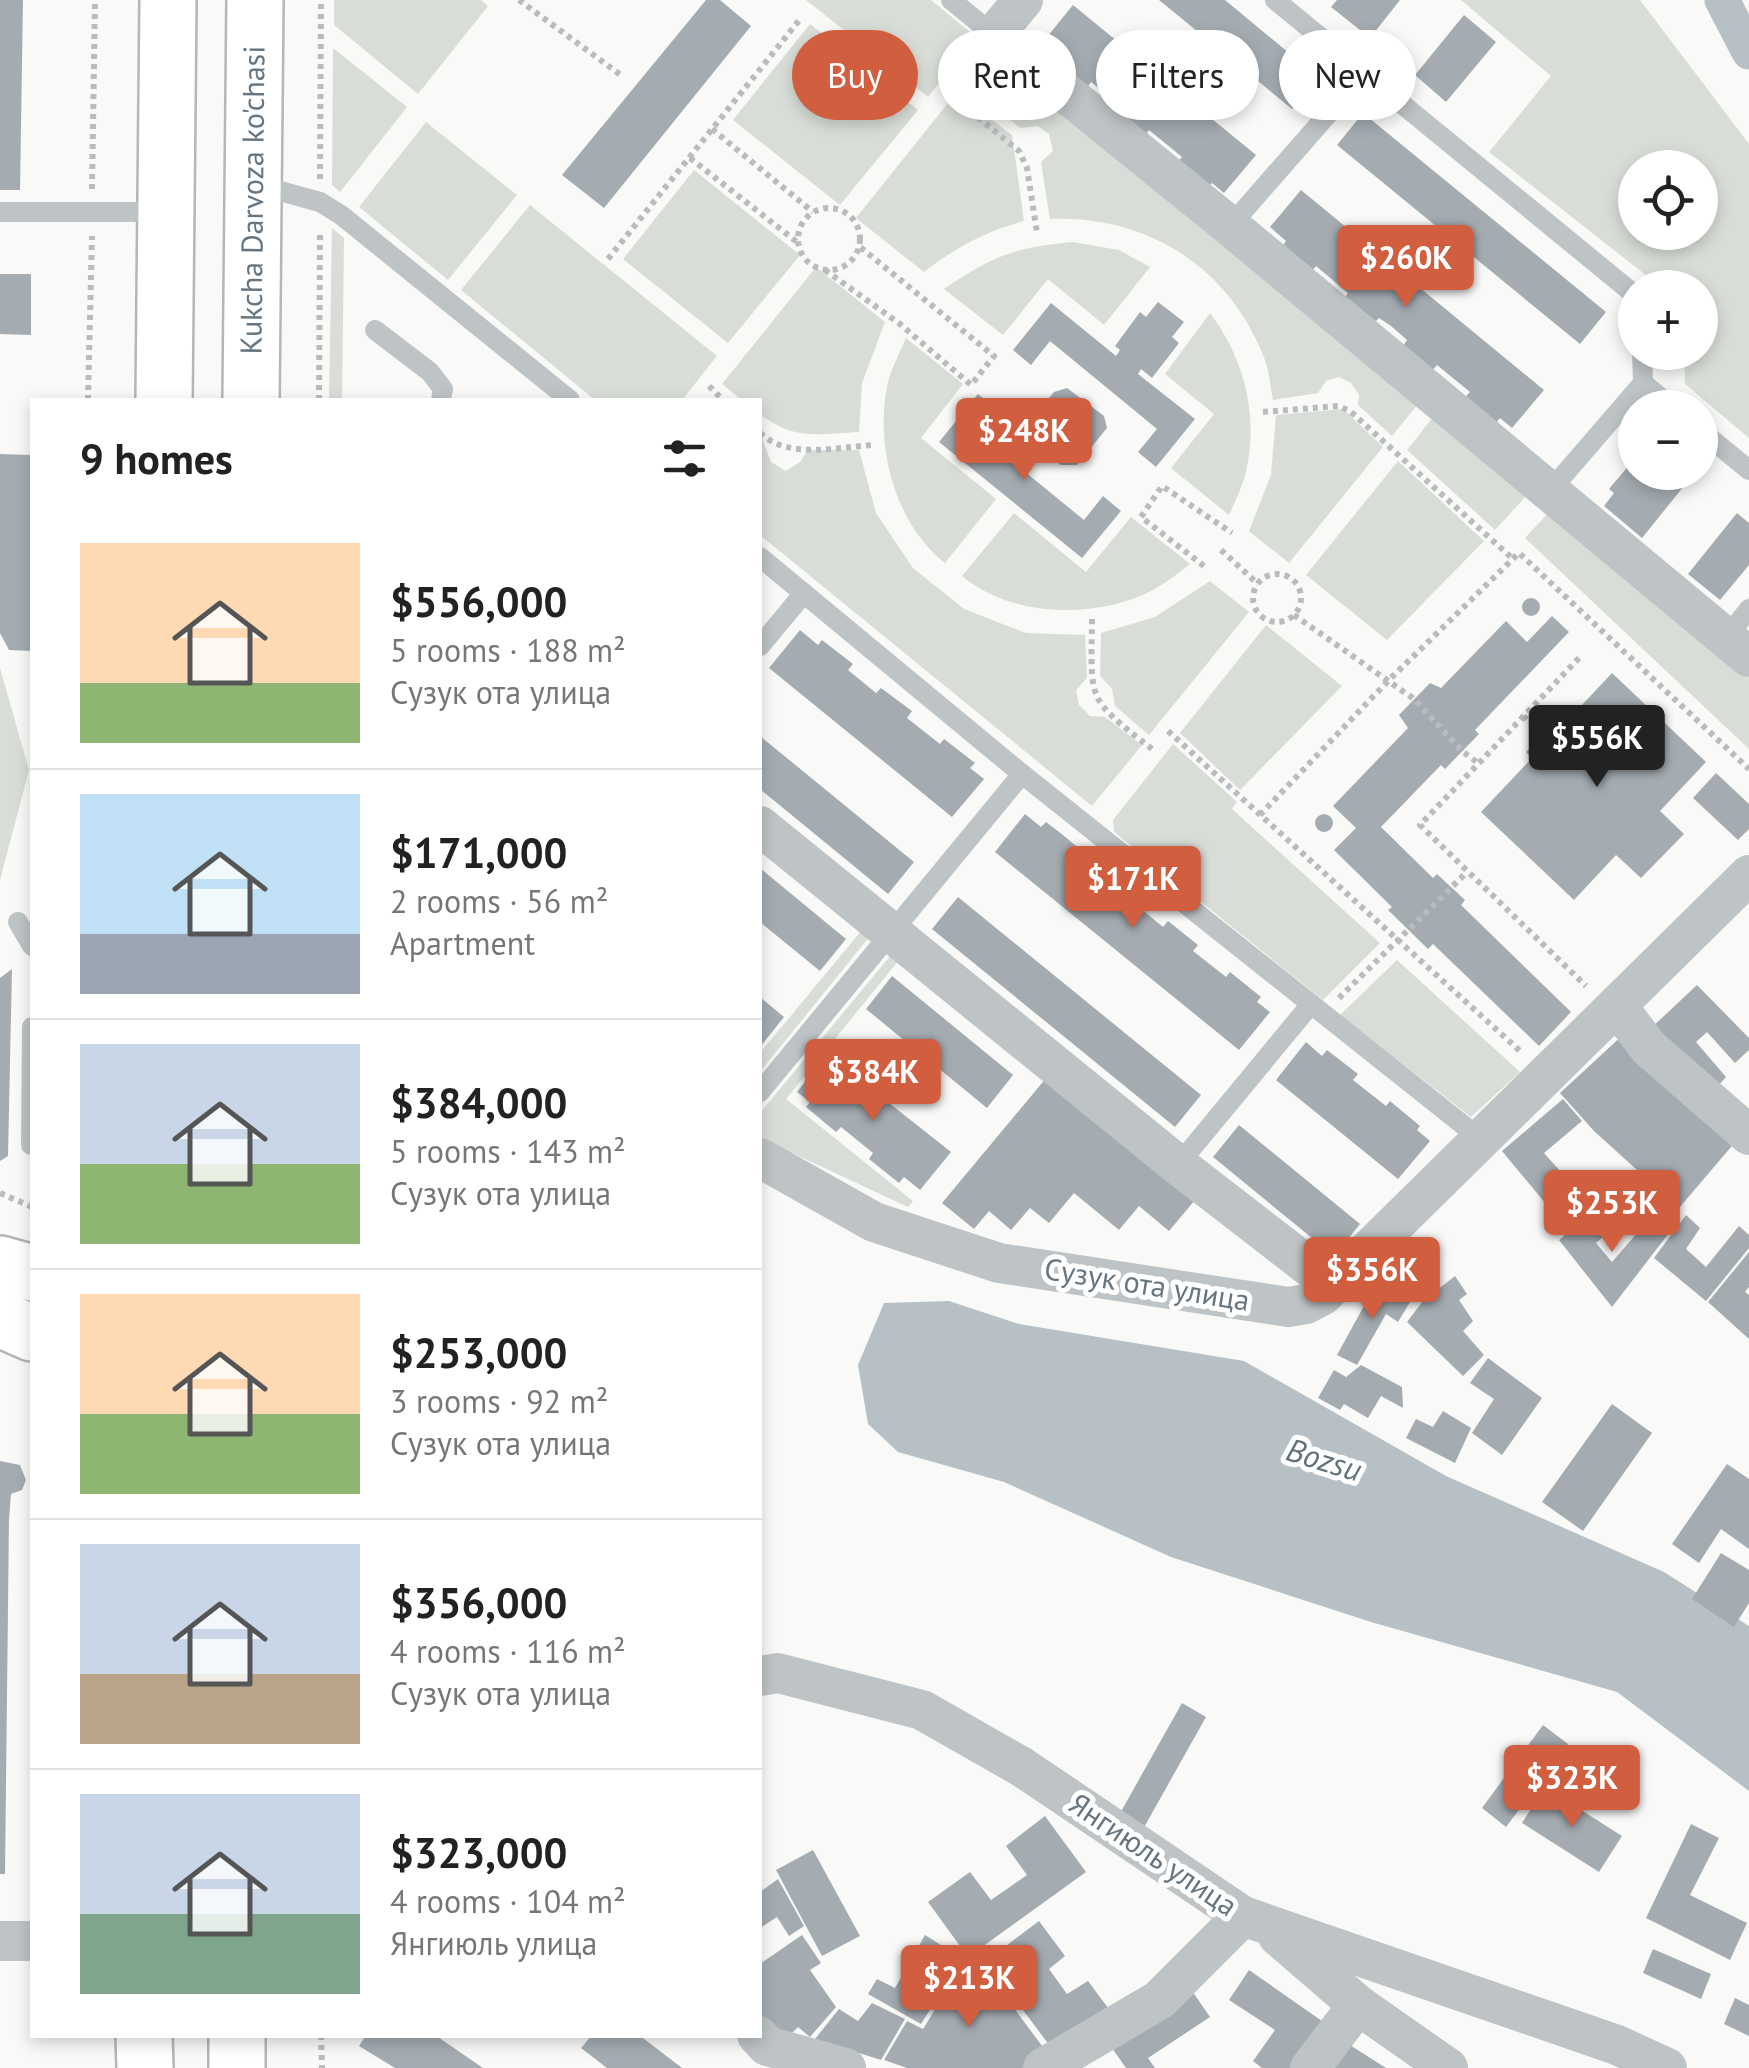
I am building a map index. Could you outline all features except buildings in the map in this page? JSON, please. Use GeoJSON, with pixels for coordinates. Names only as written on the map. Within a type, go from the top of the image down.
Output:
{"type":"FeatureCollection","features":[{"type":"Feature","properties":{"kind":"main road"},"geometry":{"type":"LineString","coordinates":[[164,398],[168,0]]}},
{"type":"Feature","properties":{"kind":"main road","name":"Kukcha Darvoza ko'chasi"},"geometry":{"type":"LineString","coordinates":[[251,398],[255,0]]}},
{"type":"Feature","properties":{"kind":"main road"},"geometry":{"type":"LineString","coordinates":[[0,1264],[30,1272]]}},
{"type":"Feature","properties":{"kind":"main road"},"geometry":{"type":"LineString","coordinates":[[0,1319],[30,1332]]}},
{"type":"Feature","properties":{"kind":"main road"},"geometry":{"type":"LineString","coordinates":[[144,2038],[145,2068]]}},
{"type":"Feature","properties":{"kind":"main road"},"geometry":{"type":"LineString","coordinates":[[237,2038],[237,2068]]}},
{"type":"Feature","properties":{"kind":"street"},"geometry":{"type":"LineString","coordinates":[[998,30],[1023,0]]}},
{"type":"Feature","properties":{"kind":"street"},"geometry":{"type":"LineString","coordinates":[[1076,101],[1549,492],[1742,634]]}},
{"type":"Feature","properties":{"kind":"street"},"geometry":{"type":"LineString","coordinates":[[762,828],[1315,1271]]}},
{"type":"Feature","properties":{"kind":"street","name":"Сузук ота улица"},"geometry":{"type":"LineString","coordinates":[[762,1159],[874,1222],[999,1263],[1288,1307],[1306,1304],[1323,1295],[1749,875]]}},
{"type":"Feature","properties":{"kind":"street"},"geometry":{"type":"LineString","coordinates":[[1614,1009],[1649,1048],[1749,1135]]}},
{"type":"Feature","properties":{"kind":"street","name":"Янгиюль улица"},"geometry":{"type":"LineString","coordinates":[[762,1676],[778,1673],[922,1710],[1022,1766],[1254,1920],[1617,2045],[1667,2068]]}},
{"type":"Feature","properties":{"kind":"street"},"geometry":{"type":"LineString","coordinates":[[1044,2068],[1159,2000],[1254,1920],[1358,2006],[1448,2068]]}},
{"type":"Feature","properties":{"kind":"street"},"geometry":{"type":"LineString","coordinates":[[0,1942],[30,1941]]}},
{"type":"Feature","properties":{"kind":"street"},"geometry":{"type":"LineString","coordinates":[[1310,2068],[1358,2006]]}},
{"type":"Feature","properties":{"kind":"street"},"geometry":{"type":"LineString","coordinates":[[762,2050],[846,2068]]}},
{"type":"Feature","properties":{"kind":"lane"},"geometry":{"type":"LineString","coordinates":[[951,0],[988,30]]}},
{"type":"Feature","properties":{"kind":"lane"},"geometry":{"type":"LineString","coordinates":[[1275,0],[1312,30]]}},
{"type":"Feature","properties":{"kind":"lane"},"geometry":{"type":"LineString","coordinates":[[1416,115],[1618,280]]}},
{"type":"Feature","properties":{"kind":"lane"},"geometry":{"type":"LineString","coordinates":[[1230,226],[1323,120]]}},
{"type":"Feature","properties":{"kind":"lane"},"geometry":{"type":"LineString","coordinates":[[252,184],[320,202],[341,216],[568,398]]}},
{"type":"Feature","properties":{"kind":"lane"},"geometry":{"type":"LineString","coordinates":[[0,212],[166,212]]}},
{"type":"Feature","properties":{"kind":"lane"},"geometry":{"type":"LineString","coordinates":[[376,330],[430,372],[443,389],[441,398]]}},
{"type":"Feature","properties":{"kind":"lane"},"geometry":{"type":"LineString","coordinates":[[1549,492],[1643,382],[1643,370]]}},
{"type":"Feature","properties":{"kind":"lane"},"geometry":{"type":"LineString","coordinates":[[1643,382],[1652,390]]}},
{"type":"Feature","properties":{"kind":"lane"},"geometry":{"type":"LineString","coordinates":[[1718,445],[1749,470]]}},
{"type":"Feature","properties":{"kind":"lane"},"geometry":{"type":"LineString","coordinates":[[762,559],[1022,774],[1482,1140]]}},
{"type":"Feature","properties":{"kind":"lane"},"geometry":{"type":"LineString","coordinates":[[762,644],[804,594]]}},
{"type":"Feature","properties":{"kind":"lane"},"geometry":{"type":"LineString","coordinates":[[762,1090],[1022,774]]}},
{"type":"Feature","properties":{"kind":"lane"},"geometry":{"type":"LineString","coordinates":[[18,922],[30,943]]}},
{"type":"Feature","properties":{"kind":"lane"},"geometry":{"type":"LineString","coordinates":[[1178,1165],[1318,1008]]}},
{"type":"Feature","properties":{"kind":"path"},"geometry":{"type":"LineString","coordinates":[[519,0],[622,76]]}},
{"type":"Feature","properties":{"kind":"path"},"geometry":{"type":"LineString","coordinates":[[608,259],[800,18]]}},
{"type":"Feature","properties":{"kind":"path"},"geometry":{"type":"LineString","coordinates":[[981,120],[1019,151],[1027,168],[1037,232]]}},
{"type":"Feature","properties":{"kind":"path"},"geometry":{"type":"LineString","coordinates":[[712,129],[813,212]]}},
{"type":"Feature","properties":{"kind":"path"},"geometry":{"type":"LineString","coordinates":[[690,158],[798,243],[806,262],[825,270],[900,324],[972,386],[994,356],[860,248]]}},
{"type":"Feature","properties":{"kind":"path"},"geometry":{"type":"LineString","coordinates":[[798,243],[802,223],[813,212],[828,208],[848,214],[859,231],[860,248],[844,266],[825,270]]}},
{"type":"Feature","properties":{"kind":"path"},"geometry":{"type":"LineString","coordinates":[[708,386],[721,398]]}},
{"type":"Feature","properties":{"kind":"path"},"geometry":{"type":"LineString","coordinates":[[1263,412],[1338,406],[1350,411],[1513,559]]}},
{"type":"Feature","properties":{"kind":"path"},"geometry":{"type":"LineString","coordinates":[[762,436],[787,449],[873,445]]}},
{"type":"Feature","properties":{"kind":"path"},"geometry":{"type":"LineString","coordinates":[[1204,566],[1141,517],[1162,486],[1232,533]]}},
{"type":"Feature","properties":{"kind":"path"},"geometry":{"type":"LineString","coordinates":[[1221,550],[1258,584]]}},
{"type":"Feature","properties":{"kind":"path"},"geometry":{"type":"LineString","coordinates":[[1260,815],[1388,681],[1519,553],[1749,770]]}},
{"type":"Feature","properties":{"kind":"path"},"geometry":{"type":"LineString","coordinates":[[1277,574],[1292,580],[1300,594],[1294,615],[1281,622],[1261,616],[1253,602],[1258,584],[1277,574]]}},
{"type":"Feature","properties":{"kind":"path"},"geometry":{"type":"LineString","coordinates":[[1294,615],[1414,699],[1478,763]]}},
{"type":"Feature","properties":{"kind":"path"},"geometry":{"type":"LineString","coordinates":[[1092,619],[1092,684],[1098,704],[1152,750]]}},
{"type":"Feature","properties":{"kind":"path"},"geometry":{"type":"LineString","coordinates":[[1579,658],[1420,824],[1614,1009]]}},
{"type":"Feature","properties":{"kind":"path"},"geometry":{"type":"LineString","coordinates":[[1523,716],[1542,734]]}},
{"type":"Feature","properties":{"kind":"path"},"geometry":{"type":"LineString","coordinates":[[1168,731],[1547,1076]]}},
{"type":"Feature","properties":{"kind":"path"},"geometry":{"type":"LineString","coordinates":[[1318,1008],[1397,940],[1467,872]]}},
{"type":"Feature","properties":{"kind":"path"},"geometry":{"type":"LineString","coordinates":[[0,1193],[30,1205]]}},
{"type":"Feature","properties":{"kind":"path"},"geometry":{"type":"LineString","coordinates":[[321,2038],[322,2068]]}},
{"type":"Feature","properties":{"kind":"shaded area"},"geometry":{"type":"Polygon","coordinates":[[[334,0],[481,0],[488,6],[418,94],[334,25],[334,0]]]}},
{"type":"Feature","properties":{"kind":"shaded area"},"geometry":{"type":"Polygon","coordinates":[[[806,0],[931,0],[967,30],[938,30],[938,84],[928,97],[918,89],[918,30],[844,30],[806,0]]]}},
{"type":"Feature","properties":{"kind":"shaded area"},"geometry":{"type":"Polygon","coordinates":[[[1461,0],[1640,0],[1749,144],[1749,438],[1718,412],[1718,390],[1692,390],[1685,384],[1685,370],[1718,370],[1718,270],[1639,270],[1489,152],[1551,76],[1461,0]]]}},
{"type":"Feature","properties":{"kind":"shaded area"},"geometry":{"type":"Polygon","coordinates":[[[792,46],[792,120],[910,120],[840,205],[733,120],[792,46]]]}},
{"type":"Feature","properties":{"kind":"shaded area"},"geometry":{"type":"Polygon","coordinates":[[[333,48],[407,107],[340,192],[332,185],[333,48]]]}},
{"type":"Feature","properties":{"kind":"shaded area"},"geometry":{"type":"Polygon","coordinates":[[[938,116],[938,120],[992,120],[1012,135],[1024,221],[971,241],[924,272],[856,218],[938,116]]]}},
{"type":"Feature","properties":{"kind":"shaded area"},"geometry":{"type":"Polygon","coordinates":[[[1010,120],[1076,120],[1418,404],[1392,436],[1358,405],[1359,395],[1351,383],[1339,377],[1326,381],[1318,393],[1273,400],[1265,360],[1247,323],[1205,271],[1150,237],[1118,226],[1050,219],[1041,162],[1053,151],[1049,134],[1038,126],[1020,128],[1010,120]]]}},
{"type":"Feature","properties":{"kind":"shaded area"},"geometry":{"type":"Polygon","coordinates":[[[426,122],[517,195],[448,280],[359,207],[426,122]]]}},
{"type":"Feature","properties":{"kind":"shaded area"},"geometry":{"type":"Polygon","coordinates":[[[694,170],[800,255],[728,343],[623,259],[694,170]]]}},
{"type":"Feature","properties":{"kind":"shaded area"},"geometry":{"type":"Polygon","coordinates":[[[530,205],[717,356],[684,398],[593,398],[461,290],[530,205]]]}},
{"type":"Feature","properties":{"kind":"shaded area"},"geometry":{"type":"Polygon","coordinates":[[[332,228],[344,238],[342,398],[329,398],[332,228]]]}},
{"type":"Feature","properties":{"kind":"shaded area"},"geometry":{"type":"Polygon","coordinates":[[[1073,242],[1119,250],[1150,267],[1104,325],[1048,279],[1003,335],[944,289],[1005,255],[1073,242]]]}},
{"type":"Feature","properties":{"kind":"shaded area"},"geometry":{"type":"Polygon","coordinates":[[[816,267],[885,322],[862,383],[859,432],[795,432],[762,416],[762,398],[740,398],[722,384],[816,267]]]}},
{"type":"Feature","properties":{"kind":"shaded area"},"geometry":{"type":"Polygon","coordinates":[[[1210,313],[1240,368],[1251,429],[1246,471],[1229,515],[1171,468],[1214,414],[1165,374],[1210,313]]]}},
{"type":"Feature","properties":{"kind":"shaded area"},"geometry":{"type":"Polygon","coordinates":[[[906,338],[963,384],[921,438],[996,499],[945,563],[913,527],[892,481],[886,456],[884,406],[888,382],[906,338]]]}},
{"type":"Feature","properties":{"kind":"shaded area"},"geometry":{"type":"Polygon","coordinates":[[[1343,409],[1383,447],[1289,563],[1249,531],[1271,475],[1276,415],[1343,409]]]}},
{"type":"Feature","properties":{"kind":"shaded area"},"geometry":{"type":"Polygon","coordinates":[[[1434,416],[1528,494],[1495,530],[1407,450],[1434,416]]]}},
{"type":"Feature","properties":{"kind":"shaded area"},"geometry":{"type":"Polygon","coordinates":[[[762,438],[771,462],[786,471],[800,462],[808,450],[859,450],[876,513],[913,568],[964,609],[1026,633],[1085,635],[1087,678],[1076,690],[1079,705],[1090,716],[1105,717],[1142,745],[1092,806],[762,537],[762,438]]]}},
{"type":"Feature","properties":{"kind":"shaded area"},"geometry":{"type":"Polygon","coordinates":[[[1398,461],[1484,541],[1387,640],[1306,575],[1398,461]]]}},
{"type":"Feature","properties":{"kind":"shaded area"},"geometry":{"type":"Polygon","coordinates":[[[1549,512],[1749,678],[1749,749],[1525,538],[1549,512]]]}},
{"type":"Feature","properties":{"kind":"shaded area"},"geometry":{"type":"Polygon","coordinates":[[[1014,513],[1086,572],[1131,517],[1190,564],[1151,591],[1129,600],[1080,610],[1029,607],[982,590],[962,576],[1014,513]]]}},
{"type":"Feature","properties":{"kind":"shaded area"},"geometry":{"type":"Polygon","coordinates":[[[1210,581],[1249,612],[1149,735],[1115,706],[1112,689],[1100,676],[1101,633],[1155,617],[1210,581]]]}},
{"type":"Feature","properties":{"kind":"shaded area"},"geometry":{"type":"Polygon","coordinates":[[[1266,625],[1342,686],[1240,790],[1180,733],[1266,625]]]}},
{"type":"Feature","properties":{"kind":"shaded area"},"geometry":{"type":"Polygon","coordinates":[[[0,668],[29,770],[0,880],[0,668]]]}},
{"type":"Feature","properties":{"kind":"shaded area"},"geometry":{"type":"Polygon","coordinates":[[[1173,744],[1237,802],[1232,809],[1380,943],[1323,1000],[1114,832],[1113,820],[1173,744]]]}},
{"type":"Feature","properties":{"kind":"shaded area"},"geometry":{"type":"Polygon","coordinates":[[[862,930],[870,936],[762,1070],[762,1051],[862,930]]]}},
{"type":"Feature","properties":{"kind":"shaded area"},"geometry":{"type":"Polygon","coordinates":[[[891,955],[899,960],[786,1099],[913,1201],[908,1207],[762,1139],[762,1111],[891,955]]]}},
{"type":"Feature","properties":{"kind":"shaded area"},"geometry":{"type":"Polygon","coordinates":[[[1397,960],[1520,1072],[1471,1117],[1340,1015],[1397,960]]]}},
{"type":"Feature","properties":{"kind":"water","name":"Bozsu"},"geometry":{"type":"Polygon","coordinates":[[[949,1301],[1019,1324],[1244,1361],[1446,1476],[1664,1572],[1749,1626],[1749,1791],[1617,1692],[1371,1622],[1171,1557],[1004,1482],[898,1452],[868,1424],[858,1365],[884,1303],[949,1301]]]}},
{"type":"Feature","properties":{"kind":"waterway"},"geometry":{"type":"LineString","coordinates":[[1722,0],[1749,52]]}}]}
